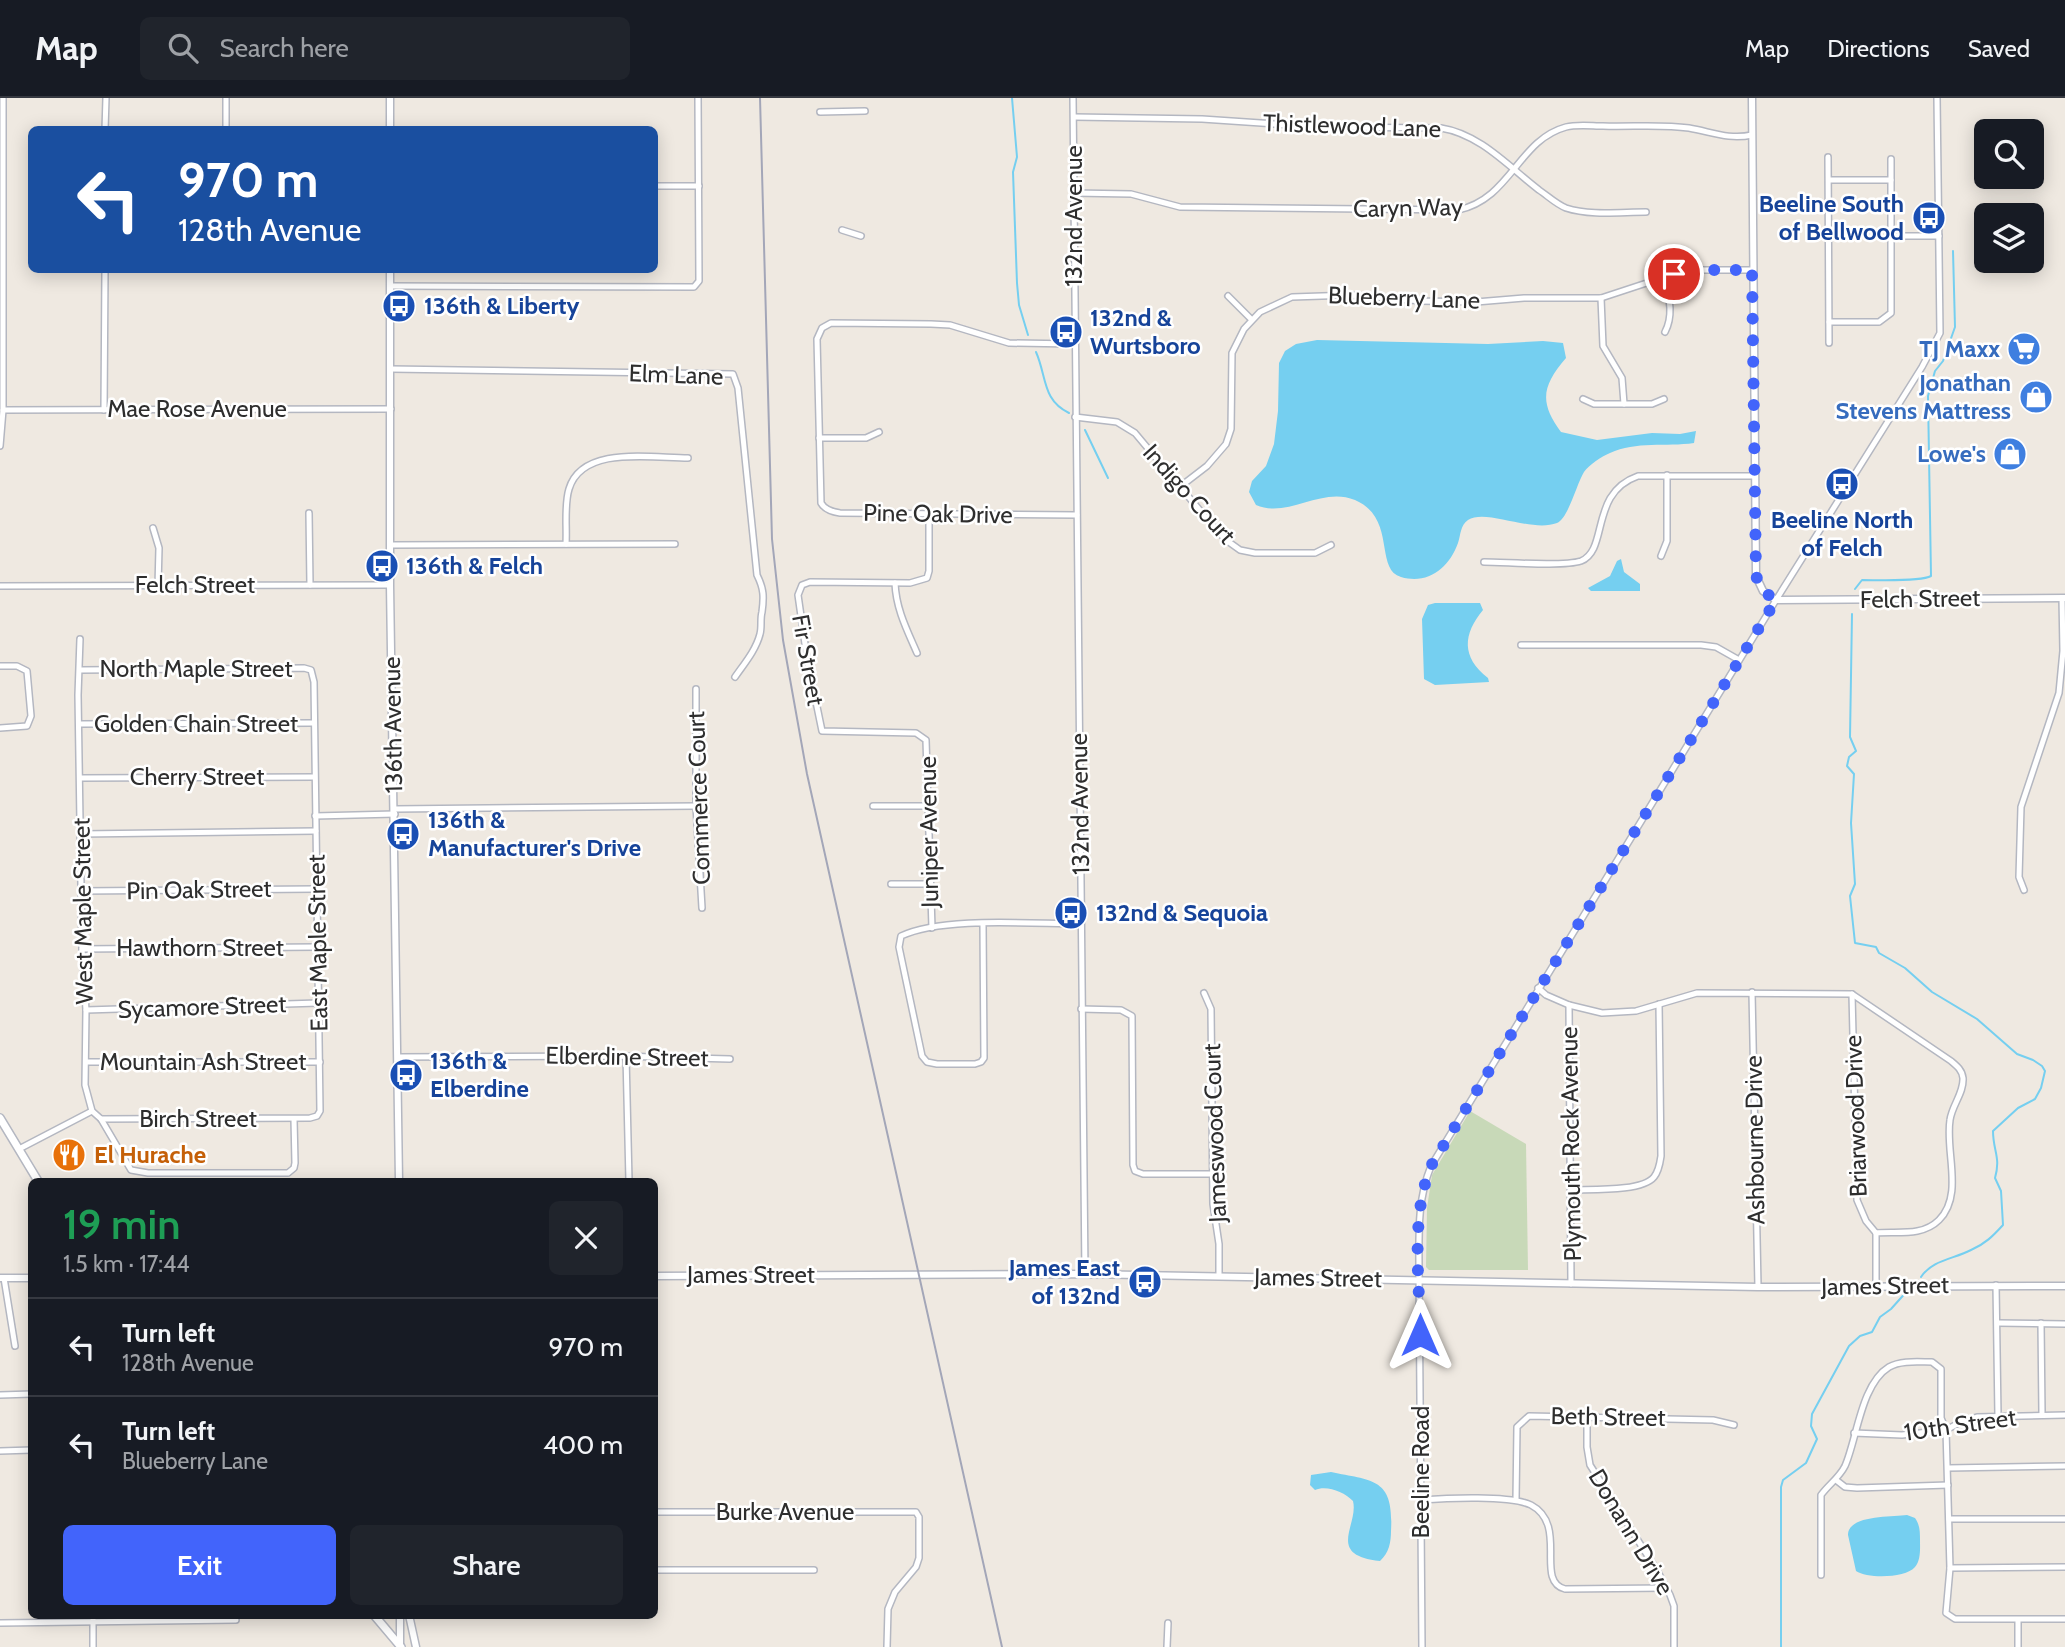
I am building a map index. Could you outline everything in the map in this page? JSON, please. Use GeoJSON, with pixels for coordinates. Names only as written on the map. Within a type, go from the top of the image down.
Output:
{"type":"FeatureCollection","features":[{"type":"Feature","properties":{"kind":"main road"},"geometry":{"type":"LineString","coordinates":[[0,1118],[36,1178]]}},
{"type":"Feature","properties":{"kind":"main road"},"geometry":{"type":"LineString","coordinates":[[377,1619],[400,1647]]}},
{"type":"Feature","properties":{"kind":"street"},"geometry":{"type":"LineString","coordinates":[[0,446],[3,98]]}},
{"type":"Feature","properties":{"kind":"street"},"geometry":{"type":"LineString","coordinates":[[105,126],[106,98]]}},
{"type":"Feature","properties":{"kind":"street"},"geometry":{"type":"LineString","coordinates":[[226,98],[226,126]]}},
{"type":"Feature","properties":{"kind":"street"},"geometry":{"type":"LineString","coordinates":[[390,98],[390,126]]}},
{"type":"Feature","properties":{"kind":"street"},"geometry":{"type":"LineString","coordinates":[[390,286],[690,288],[696,285],[699,281],[698,98]]}},
{"type":"Feature","properties":{"kind":"street","name":"132nd Avenue"},"geometry":{"type":"LineString","coordinates":[[1073,98],[1085,1274]]}},
{"type":"Feature","properties":{"kind":"street"},"geometry":{"type":"LineString","coordinates":[[1752,98],[1756,576],[1763,591],[1776,600]]}},
{"type":"Feature","properties":{"kind":"street","name":"Beeline Road"},"geometry":{"type":"LineString","coordinates":[[1422,1647],[1419,1211],[1428,1173],[1538,988],[1922,367],[1940,333],[1937,98]]}},
{"type":"Feature","properties":{"kind":"street"},"geometry":{"type":"LineString","coordinates":[[820,112],[864,111]]}},
{"type":"Feature","properties":{"kind":"street","name":"Thistlewood Lane"},"geometry":{"type":"LineString","coordinates":[[1074,117],[1202,119],[1318,127],[1441,128],[1460,131],[1566,208],[1646,212]]}},
{"type":"Feature","properties":{"kind":"street","name":"Caryn Way"},"geometry":{"type":"LineString","coordinates":[[1074,193],[1131,194],[1180,208],[1441,211],[1473,207],[1493,194],[1542,138],[1567,126],[1676,127],[1731,137],[1752,135]]}},
{"type":"Feature","properties":{"kind":"street"},"geometry":{"type":"LineString","coordinates":[[1828,157],[1829,343]]}},
{"type":"Feature","properties":{"kind":"street"},"geometry":{"type":"LineString","coordinates":[[1829,322],[1873,323],[1888,317],[1893,303],[1891,159]]}},
{"type":"Feature","properties":{"kind":"street"},"geometry":{"type":"LineString","coordinates":[[1829,180],[1891,180]]}},
{"type":"Feature","properties":{"kind":"street"},"geometry":{"type":"LineString","coordinates":[[658,186],[699,186]]}},
{"type":"Feature","properties":{"kind":"street"},"geometry":{"type":"LineString","coordinates":[[842,230],[861,236]]}},
{"type":"Feature","properties":{"kind":"street"},"geometry":{"type":"LineString","coordinates":[[1892,236],[1939,236]]}},
{"type":"Feature","properties":{"kind":"street","name":"Blueberry Lane"},"geometry":{"type":"LineString","coordinates":[[1251,319],[1270,305],[1300,295],[1476,302],[1524,298],[1601,298],[1693,270],[1752,270]]}},
{"type":"Feature","properties":{"kind":"street"},"geometry":{"type":"LineString","coordinates":[[104,410],[105,273]]}},
{"type":"Feature","properties":{"kind":"street","name":"136th Avenue"},"geometry":{"type":"LineString","coordinates":[[390,273],[390,585],[399,1178]]}},
{"type":"Feature","properties":{"kind":"street"},"geometry":{"type":"LineString","coordinates":[[1663,278],[1669,295],[1670,319],[1665,332]]}},
{"type":"Feature","properties":{"kind":"street"},"geometry":{"type":"LineString","coordinates":[[1181,486],[1207,466],[1226,444],[1231,429],[1233,354],[1251,319],[1228,296]]}},
{"type":"Feature","properties":{"kind":"street"},"geometry":{"type":"LineString","coordinates":[[1601,298],[1603,346],[1622,378],[1623,404]]}},
{"type":"Feature","properties":{"kind":"street"},"geometry":{"type":"LineString","coordinates":[[879,432],[866,439],[819,438],[817,339],[822,328],[838,322],[950,325],[1009,343],[1074,344]]}},
{"type":"Feature","properties":{"kind":"street","name":"Elm Lane"},"geometry":{"type":"LineString","coordinates":[[391,369],[733,374],[738,388],[757,575],[763,586],[764,596],[761,632],[756,646],[735,677]]}},
{"type":"Feature","properties":{"kind":"street"},"geometry":{"type":"LineString","coordinates":[[1583,399],[1594,404],[1651,404],[1664,399]]}},
{"type":"Feature","properties":{"kind":"street","name":"Mae Rose Avenue"},"geometry":{"type":"LineString","coordinates":[[2,410],[390,409]]}},
{"type":"Feature","properties":{"kind":"street","name":"Indigo Court"},"geometry":{"type":"LineString","coordinates":[[1076,417],[1117,422],[1135,433],[1213,526],[1240,550],[1255,553],[1315,553],[1331,545]]}},
{"type":"Feature","properties":{"kind":"street","name":"Pine Oak Drive"},"geometry":{"type":"LineString","coordinates":[[819,438],[821,503],[832,512],[1077,515]]}},
{"type":"Feature","properties":{"kind":"street"},"geometry":{"type":"LineString","coordinates":[[566,544],[568,493],[573,478],[586,466],[610,458],[688,458]]}},
{"type":"Feature","properties":{"kind":"street"},"geometry":{"type":"LineString","coordinates":[[1661,556],[1667,541],[1667,475]]}},
{"type":"Feature","properties":{"kind":"street"},"geometry":{"type":"LineString","coordinates":[[1484,562],[1580,561],[1594,550],[1606,504],[1625,482],[1638,477],[1754,476]]}},
{"type":"Feature","properties":{"kind":"street"},"geometry":{"type":"LineString","coordinates":[[309,513],[310,585]]}},
{"type":"Feature","properties":{"kind":"street"},"geometry":{"type":"LineString","coordinates":[[918,653],[900,612],[895,583],[920,582],[927,578],[929,514]]}},
{"type":"Feature","properties":{"kind":"street"},"geometry":{"type":"LineString","coordinates":[[153,528],[159,548],[158,586]]}},
{"type":"Feature","properties":{"kind":"street"},"geometry":{"type":"LineString","coordinates":[[391,545],[675,544]]}},
{"type":"Feature","properties":{"kind":"street","name":"Fir Street"},"geometry":{"type":"LineString","coordinates":[[895,583],[810,582],[800,588],[797,595],[807,658],[822,731],[916,733],[924,737]]}},
{"type":"Feature","properties":{"kind":"street","name":"Felch Street"},"geometry":{"type":"LineString","coordinates":[[0,586],[390,585]]}},
{"type":"Feature","properties":{"kind":"street"},"geometry":{"type":"LineString","coordinates":[[2024,890],[2019,877],[2021,807],[2059,693],[2063,651],[2063,598]]}},
{"type":"Feature","properties":{"kind":"street","name":"Felch Street"},"geometry":{"type":"LineString","coordinates":[[1776,600],[2063,598]]}},
{"type":"Feature","properties":{"kind":"street","name":"West Maple Street"},"geometry":{"type":"LineString","coordinates":[[80,639],[78,677],[82,949],[86,1010],[85,1085],[92,1111]]}},
{"type":"Feature","properties":{"kind":"street"},"geometry":{"type":"LineString","coordinates":[[1521,645],[1701,645],[1716,647],[1740,660]]}},
{"type":"Feature","properties":{"kind":"street"},"geometry":{"type":"LineString","coordinates":[[0,666],[18,666],[27,671],[31,716],[27,726],[0,728]]}},
{"type":"Feature","properties":{"kind":"street","name":"North Maple Street"},"geometry":{"type":"LineString","coordinates":[[80,670],[312,670]]}},
{"type":"Feature","properties":{"kind":"street","name":"East Maple Street"},"geometry":{"type":"LineString","coordinates":[[294,1119],[317,1116],[320,1111],[312,670]]}},
{"type":"Feature","properties":{"kind":"street","name":"Commerce Court"},"geometry":{"type":"LineString","coordinates":[[696,689],[696,806],[702,908]]}},
{"type":"Feature","properties":{"kind":"street","name":"Golden Chain Street"},"geometry":{"type":"LineString","coordinates":[[79,724],[313,723]]}},
{"type":"Feature","properties":{"kind":"street","name":"Juniper Avenue"},"geometry":{"type":"LineString","coordinates":[[924,737],[928,747],[932,928]]}},
{"type":"Feature","properties":{"kind":"street","name":"Cherry Street"},"geometry":{"type":"LineString","coordinates":[[80,778],[314,777]]}},
{"type":"Feature","properties":{"kind":"street"},"geometry":{"type":"LineString","coordinates":[[316,816],[395,811],[696,806]]}},
{"type":"Feature","properties":{"kind":"street"},"geometry":{"type":"LineString","coordinates":[[873,806],[929,806]]}},
{"type":"Feature","properties":{"kind":"street"},"geometry":{"type":"LineString","coordinates":[[81,834],[316,831]]}},
{"type":"Feature","properties":{"kind":"street"},"geometry":{"type":"LineString","coordinates":[[891,884],[929,884]]}},
{"type":"Feature","properties":{"kind":"street","name":"Pin Oak Street"},"geometry":{"type":"LineString","coordinates":[[82,891],[316,889]]}},
{"type":"Feature","properties":{"kind":"street"},"geometry":{"type":"LineString","coordinates":[[983,924],[985,1051],[981,1062],[927,1062],[922,1056],[899,940],[906,933],[957,924],[983,924],[1081,924]]}},
{"type":"Feature","properties":{"kind":"street","name":"Hawthorn Street"},"geometry":{"type":"LineString","coordinates":[[82,949],[317,947]]}},
{"type":"Feature","properties":{"kind":"street"},"geometry":{"type":"LineString","coordinates":[[1538,988],[1546,995],[1570,1005],[1589,1011],[1617,1013],[1636,1011],[1697,993],[1852,994],[1957,1066],[1963,1082],[1950,1120],[1951,1200],[1938,1221],[1921,1231],[1876,1233],[1877,1286]]}},
{"type":"Feature","properties":{"kind":"street","name":"Ashbourne Drive"},"geometry":{"type":"LineString","coordinates":[[1752,992],[1758,1287]]}},
{"type":"Feature","properties":{"kind":"street","name":"Jameswood Court"},"geometry":{"type":"LineString","coordinates":[[1204,993],[1211,1009],[1213,1203],[1219,1244],[1219,1276]]}},
{"type":"Feature","properties":{"kind":"street","name":"Briarwood Drive"},"geometry":{"type":"LineString","coordinates":[[1852,994],[1857,1200],[1866,1221],[1876,1233]]}},
{"type":"Feature","properties":{"kind":"street","name":"Sycamore Street"},"geometry":{"type":"LineString","coordinates":[[86,1010],[318,1003]]}},
{"type":"Feature","properties":{"kind":"street"},"geometry":{"type":"LineString","coordinates":[[1571,1190],[1638,1186],[1656,1176],[1661,1156],[1659,1004]]}},
{"type":"Feature","properties":{"kind":"street","name":"Plymouth Rock Avenue"},"geometry":{"type":"LineString","coordinates":[[1570,1005],[1571,1283]]}},
{"type":"Feature","properties":{"kind":"street"},"geometry":{"type":"LineString","coordinates":[[1081,1009],[1121,1010],[1132,1016],[1135,1171],[1143,1174],[1213,1174]]}},
{"type":"Feature","properties":{"kind":"street"},"geometry":{"type":"LineString","coordinates":[[626,1056],[629,1178]]}},
{"type":"Feature","properties":{"kind":"street","name":"Elberdine Street"},"geometry":{"type":"LineString","coordinates":[[398,1057],[626,1056],[730,1059]]}},
{"type":"Feature","properties":{"kind":"street","name":"Mountain Ash Street"},"geometry":{"type":"LineString","coordinates":[[86,1062],[320,1062]]}},
{"type":"Feature","properties":{"kind":"street"},"geometry":{"type":"LineString","coordinates":[[19,1149],[92,1111],[101,1119],[131,1170],[148,1173],[288,1173],[294,1168],[294,1119]]}},
{"type":"Feature","properties":{"kind":"street","name":"Birch Street"},"geometry":{"type":"LineString","coordinates":[[101,1119],[294,1119]]}},
{"type":"Feature","properties":{"kind":"street","name":"James Street"},"geometry":{"type":"LineString","coordinates":[[658,1276],[1085,1274],[1758,1287],[2065,1286]]}},
{"type":"Feature","properties":{"kind":"street"},"geometry":{"type":"LineString","coordinates":[[15,1346],[2,1278],[28,1278]]}},
{"type":"Feature","properties":{"kind":"street"},"geometry":{"type":"LineString","coordinates":[[1997,1285],[1998,1416]]}},
{"type":"Feature","properties":{"kind":"street"},"geometry":{"type":"LineString","coordinates":[[1998,1323],[2065,1324]]}},
{"type":"Feature","properties":{"kind":"street"},"geometry":{"type":"LineString","coordinates":[[2041,1323],[2042,1414]]}},
{"type":"Feature","properties":{"kind":"street"},"geometry":{"type":"LineString","coordinates":[[1821,1575],[1820,1502],[1825,1490],[1836,1480],[1849,1456],[1867,1397],[1888,1367],[1900,1363],[1932,1362],[1941,1369],[1941,1418],[1946,1430],[1950,1568],[1947,1613],[1955,1619],[2065,1619]]}},
{"type":"Feature","properties":{"kind":"street"},"geometry":{"type":"LineString","coordinates":[[0,1395],[28,1394]]}},
{"type":"Feature","properties":{"kind":"street","name":"10th Street"},"geometry":{"type":"LineString","coordinates":[[1854,1433],[1902,1435],[1946,1430],[1968,1419],[2065,1415]]}},
{"type":"Feature","properties":{"kind":"street","name":"Beth Street"},"geometry":{"type":"LineString","coordinates":[[1517,1500],[1517,1427],[1528,1416],[1713,1420],[1734,1425]]}},
{"type":"Feature","properties":{"kind":"street","name":"Donann Drive"},"geometry":{"type":"LineString","coordinates":[[1587,1417],[1590,1465],[1658,1572],[1674,1606],[1674,1647]]}},
{"type":"Feature","properties":{"kind":"street"},"geometry":{"type":"LineString","coordinates":[[0,1451],[28,1450]]}},
{"type":"Feature","properties":{"kind":"street"},"geometry":{"type":"LineString","coordinates":[[1948,1468],[2065,1466]]}},
{"type":"Feature","properties":{"kind":"street"},"geometry":{"type":"LineString","coordinates":[[1836,1480],[1844,1486],[1857,1488],[1948,1485]]}},
{"type":"Feature","properties":{"kind":"street"},"geometry":{"type":"LineString","coordinates":[[1421,1500],[1517,1500],[1532,1506],[1546,1519],[1549,1526],[1552,1580],[1557,1587],[1665,1588]]}},
{"type":"Feature","properties":{"kind":"street","name":"Burke Avenue"},"geometry":{"type":"LineString","coordinates":[[658,1512],[916,1513],[919,1517],[919,1558],[916,1567],[895,1592],[888,1609],[887,1647]]}},
{"type":"Feature","properties":{"kind":"street"},"geometry":{"type":"LineString","coordinates":[[1949,1519],[2065,1519]]}},
{"type":"Feature","properties":{"kind":"street"},"geometry":{"type":"LineString","coordinates":[[1950,1568],[2065,1567]]}},
{"type":"Feature","properties":{"kind":"street"},"geometry":{"type":"LineString","coordinates":[[658,1570],[814,1570]]}},
{"type":"Feature","properties":{"kind":"street"},"geometry":{"type":"LineString","coordinates":[[0,1622],[93,1619],[236,1620]]}},
{"type":"Feature","properties":{"kind":"street"},"geometry":{"type":"LineString","coordinates":[[93,1619],[93,1647]]}},
{"type":"Feature","properties":{"kind":"street"},"geometry":{"type":"LineString","coordinates":[[400,1619],[400,1647]]}},
{"type":"Feature","properties":{"kind":"street"},"geometry":{"type":"LineString","coordinates":[[410,1619],[416,1647]]}},
{"type":"Feature","properties":{"kind":"street"},"geometry":{"type":"LineString","coordinates":[[2018,1621],[2018,1647]]}},
{"type":"Feature","properties":{"kind":"street"},"geometry":{"type":"LineString","coordinates":[[1167,1647],[1168,1623]]}},
{"type":"Feature","properties":{"kind":"green space"},"geometry":{"type":"Polygon","coordinates":[[[1470,1111],[1526,1144],[1528,1270],[1429,1270],[1426,1267],[1427,1208],[1432,1175],[1470,1111]]]}},
{"type":"Feature","properties":{"kind":"water"},"geometry":{"type":"Polygon","coordinates":[[[1317,340],[1563,343],[1566,358],[1552,377],[1546,394],[1549,412],[1561,432],[1597,440],[1696,431],[1694,443],[1630,447],[1607,454],[1584,472],[1569,508],[1557,523],[1535,525],[1476,517],[1463,525],[1454,552],[1443,567],[1420,579],[1401,577],[1393,572],[1388,564],[1376,518],[1368,508],[1355,500],[1330,497],[1292,506],[1268,508],[1256,505],[1249,492],[1252,481],[1266,466],[1274,444],[1279,363],[1285,351],[1296,344],[1317,340]]]}},
{"type":"Feature","properties":{"kind":"water"},"geometry":{"type":"Polygon","coordinates":[[[1621,559],[1624,572],[1640,584],[1640,591],[1591,591],[1588,588],[1610,576],[1617,561],[1621,559]]]}},
{"type":"Feature","properties":{"kind":"water"},"geometry":{"type":"Polygon","coordinates":[[[1480,603],[1483,610],[1469,637],[1469,654],[1489,682],[1435,685],[1424,679],[1422,619],[1428,605],[1480,603]]]}},
{"type":"Feature","properties":{"kind":"water"},"geometry":{"type":"Polygon","coordinates":[[[1331,1472],[1370,1481],[1385,1491],[1391,1514],[1391,1535],[1387,1551],[1380,1561],[1363,1558],[1349,1546],[1353,1501],[1335,1490],[1315,1490],[1310,1485],[1311,1475],[1331,1472]]]}},
{"type":"Feature","properties":{"kind":"water"},"geometry":{"type":"Polygon","coordinates":[[[1907,1515],[1915,1518],[1919,1529],[1920,1554],[1915,1567],[1904,1573],[1887,1576],[1856,1571],[1848,1535],[1850,1528],[1862,1520],[1907,1515]]]}},
{"type":"Feature","properties":{"kind":"waterway"},"geometry":{"type":"LineString","coordinates":[[1012,98],[1017,157],[1013,172],[1017,283],[1019,305],[1028,335]]}},
{"type":"Feature","properties":{"kind":"waterway"},"geometry":{"type":"LineString","coordinates":[[1855,589],[1862,580],[1909,580],[1931,576],[1928,396],[1935,371],[1943,361],[1955,327],[1953,251]]}},
{"type":"Feature","properties":{"kind":"waterway"},"geometry":{"type":"LineString","coordinates":[[1036,352],[1050,395],[1060,408],[1069,413]]}},
{"type":"Feature","properties":{"kind":"waterway"},"geometry":{"type":"LineString","coordinates":[[1085,430],[1108,478]]}},
{"type":"Feature","properties":{"kind":"waterway"},"geometry":{"type":"LineString","coordinates":[[1852,614],[1850,737],[1856,751],[1849,757],[1847,766],[1854,774],[1851,823],[1855,884],[1850,896],[1855,943],[1876,947],[1879,953],[1905,968],[1932,992],[1977,1019],[2017,1054],[2033,1060],[2045,1071],[2035,1099],[2018,1108],[1993,1131],[1997,1159],[1995,1178],[2001,1191],[2003,1225],[1980,1245],[1937,1263],[1921,1277]]}},
{"type":"Feature","properties":{"kind":"waterway"},"geometry":{"type":"LineString","coordinates":[[1781,1647],[1783,1480],[1806,1463],[1817,1439],[1811,1426],[1812,1414],[1849,1346],[1860,1336],[1872,1332],[1880,1317],[1908,1290]]}},
{"type":"Feature","properties":{"kind":"railway"},"geometry":{"type":"LineString","coordinates":[[760,98],[772,539],[783,640],[807,774],[1002,1647]]}},
{"type":"Feature","properties":{"kind":"place","name":"Beeline South of Bellwood"},"geometry":{"type":"Point","coordinates":[1929,218]}},
{"type":"Feature","properties":{"kind":"place","name":"136th & Liberty"},"geometry":{"type":"Point","coordinates":[399,306]}},
{"type":"Feature","properties":{"kind":"place","name":"132nd & Wurtsboro"},"geometry":{"type":"Point","coordinates":[1066,332]}},
{"type":"Feature","properties":{"kind":"place","name":"TJ Maxx"},"geometry":{"type":"Point","coordinates":[2024,349]}},
{"type":"Feature","properties":{"kind":"place","name":"Jonathan Stevens Mattress"},"geometry":{"type":"Point","coordinates":[2036,397]}},
{"type":"Feature","properties":{"kind":"place","name":"Lowe's"},"geometry":{"type":"Point","coordinates":[2010,454]}},
{"type":"Feature","properties":{"kind":"place","name":"Beeline North of Felch"},"geometry":{"type":"Point","coordinates":[1842,484]}},
{"type":"Feature","properties":{"kind":"place","name":"136th & Felch"},"geometry":{"type":"Point","coordinates":[382,566]}},
{"type":"Feature","properties":{"kind":"place","name":"136th & Manufacturer's Drive"},"geometry":{"type":"Point","coordinates":[403,834]}},
{"type":"Feature","properties":{"kind":"place","name":"132nd & Sequoia"},"geometry":{"type":"Point","coordinates":[1071,913]}},
{"type":"Feature","properties":{"kind":"place","name":"136th & Elberdine"},"geometry":{"type":"Point","coordinates":[406,1075]}},
{"type":"Feature","properties":{"kind":"place","name":"El Hurache"},"geometry":{"type":"Point","coordinates":[69,1155]}},
{"type":"Feature","properties":{"kind":"place","name":"James East of 132nd"},"geometry":{"type":"Point","coordinates":[1145,1282]}},
{"type":"Feature","properties":{"kind":"route"},"geometry":{"type":"LineString","coordinates":[[1420,1335],[1419,1211],[1425,1180],[1431,1166],[1776,600],[1763,591],[1756,576],[1752,270],[1693,270],[1674,274]]}}]}
